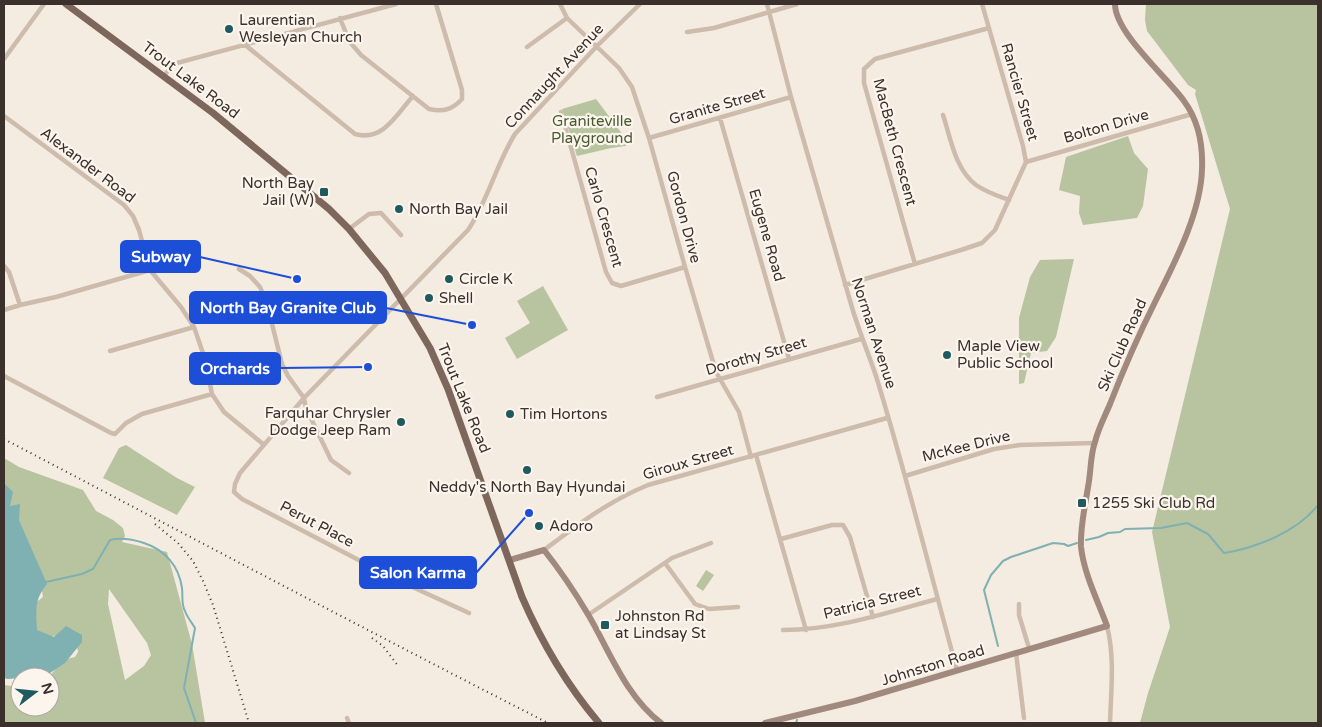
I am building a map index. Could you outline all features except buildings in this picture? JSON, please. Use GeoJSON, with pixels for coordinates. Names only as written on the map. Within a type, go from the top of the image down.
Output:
{"type":"FeatureCollection","features":[{"type":"Feature","properties":{"kind":"main road","name":"Trout Lake Road"},"geometry":{"type":"LineString","coordinates":[[66,4],[213,113],[269,158],[350,229],[385,273],[430,348],[448,389],[535,627],[566,682],[599,723]]}},
{"type":"Feature","properties":{"kind":"street"},"geometry":{"type":"LineString","coordinates":[[4,59],[44,4]]}},
{"type":"Feature","properties":{"kind":"street"},"geometry":{"type":"LineString","coordinates":[[164,76],[172,65],[177,63],[379,6],[396,4]]}},
{"type":"Feature","properties":{"kind":"street"},"geometry":{"type":"LineString","coordinates":[[340,18],[349,40],[361,55],[429,109],[447,110],[456,106],[462,99],[462,90],[436,4]]}},
{"type":"Feature","properties":{"kind":"street","name":"Gordon Drive"},"geometry":{"type":"LineString","coordinates":[[560,4],[568,18],[626,77],[636,98],[716,372],[739,412],[781,539],[806,630]]}},
{"type":"Feature","properties":{"kind":"street","name":"Connaught Avenue"},"geometry":{"type":"LineString","coordinates":[[236,494],[235,484],[240,473],[263,444],[304,398],[468,230],[480,213],[505,150],[515,134],[597,46],[640,4]]}},
{"type":"Feature","properties":{"kind":"street","name":"Norman Avenue"},"geometry":{"type":"LineString","coordinates":[[767,4],[791,97],[861,339],[875,376],[905,476],[957,670]]}},
{"type":"Feature","properties":{"kind":"street"},"geometry":{"type":"LineString","coordinates":[[687,32],[714,28],[797,4]]}},
{"type":"Feature","properties":{"kind":"street","name":"Rancier Street"},"geometry":{"type":"LineString","coordinates":[[846,285],[982,243],[995,230],[1026,162],[982,4]]}},
{"type":"Feature","properties":{"kind":"street","name":"Ski Club Road"},"geometry":{"type":"LineString","coordinates":[[1110,723],[1111,640],[1108,626],[1086,569],[1081,548],[1081,527],[1094,443],[1134,344],[1175,263],[1191,220],[1202,170],[1202,148],[1198,129],[1192,114],[1185,101],[1141,51],[1120,23],[1115,4]]}},
{"type":"Feature","properties":{"kind":"street"},"geometry":{"type":"LineString","coordinates":[[527,47],[568,18]]}},
{"type":"Feature","properties":{"kind":"street","name":"MacBeth Crescent"},"geometry":{"type":"LineString","coordinates":[[915,264],[864,82],[864,69],[875,59],[989,28]]}},
{"type":"Feature","properties":{"kind":"street"},"geometry":{"type":"LineString","coordinates":[[244,44],[355,134],[363,136],[380,132],[388,126],[413,96]]}},
{"type":"Feature","properties":{"kind":"street","name":"Granite Street"},"geometry":{"type":"LineString","coordinates":[[649,138],[791,97]]}},
{"type":"Feature","properties":{"kind":"street","name":"Carlo Crescent"},"geometry":{"type":"LineString","coordinates":[[560,112],[606,272],[612,283],[621,286],[684,267]]}},
{"type":"Feature","properties":{"kind":"street","name":"Bolton Drive"},"geometry":{"type":"LineString","coordinates":[[1026,162],[1192,114]]}},
{"type":"Feature","properties":{"kind":"street"},"geometry":{"type":"LineString","coordinates":[[943,115],[958,162],[966,176],[978,186],[1009,200]]}},
{"type":"Feature","properties":{"kind":"street","name":"Alexander Road"},"geometry":{"type":"LineString","coordinates":[[4,116],[124,206],[133,216],[139,230],[150,270],[181,307],[194,327],[205,359],[212,394],[224,412],[263,444]]}},
{"type":"Feature","properties":{"kind":"street","name":"Eugene Road"},"geometry":{"type":"LineString","coordinates":[[720,118],[789,359]]}},
{"type":"Feature","properties":{"kind":"street"},"geometry":{"type":"LineString","coordinates":[[350,229],[369,214],[381,214],[400,234]]}},
{"type":"Feature","properties":{"kind":"street"},"geometry":{"type":"LineString","coordinates":[[4,266],[9,272],[20,304]]}},
{"type":"Feature","properties":{"kind":"street"},"geometry":{"type":"LineString","coordinates":[[239,269],[250,276],[260,287],[267,304],[282,364],[304,398],[306,408],[331,460],[350,472]]}},
{"type":"Feature","properties":{"kind":"street"},"geometry":{"type":"LineString","coordinates":[[4,310],[20,304],[56,297],[150,270]]}},
{"type":"Feature","properties":{"kind":"street"},"geometry":{"type":"LineString","coordinates":[[110,351],[194,327]]}},
{"type":"Feature","properties":{"kind":"street","name":"Dorothy Street"},"geometry":{"type":"LineString","coordinates":[[657,397],[861,339]]}},
{"type":"Feature","properties":{"kind":"street"},"geometry":{"type":"LineString","coordinates":[[4,376],[115,434],[126,423],[142,414],[212,394]]}},
{"type":"Feature","properties":{"kind":"street","name":"Giroux Street"},"geometry":{"type":"LineString","coordinates":[[510,560],[544,550],[603,507],[648,485],[887,418]]}},
{"type":"Feature","properties":{"kind":"street","name":"McKee Drive"},"geometry":{"type":"LineString","coordinates":[[905,476],[994,449],[1020,445],[1094,443]]}},
{"type":"Feature","properties":{"kind":"street","name":"Perut Place"},"geometry":{"type":"LineString","coordinates":[[236,494],[387,574],[469,614]]}},
{"type":"Feature","properties":{"kind":"street"},"geometry":{"type":"LineString","coordinates":[[781,539],[832,525],[843,525],[850,537],[873,617]]}},
{"type":"Feature","properties":{"kind":"street"},"geometry":{"type":"LineString","coordinates":[[588,615],[672,558],[711,543]]}},
{"type":"Feature","properties":{"kind":"street"},"geometry":{"type":"LineString","coordinates":[[544,550],[588,615],[628,688],[643,707],[661,723]]}},
{"type":"Feature","properties":{"kind":"street"},"geometry":{"type":"LineString","coordinates":[[665,563],[695,604],[709,609],[738,607]]}},
{"type":"Feature","properties":{"kind":"street","name":"Patricia Street"},"geometry":{"type":"LineString","coordinates":[[783,630],[806,630],[842,625],[938,599]]}},
{"type":"Feature","properties":{"kind":"street"},"geometry":{"type":"LineString","coordinates":[[1019,604],[1019,616],[1029,648]]}},
{"type":"Feature","properties":{"kind":"street","name":"Johnston Road"},"geometry":{"type":"LineString","coordinates":[[765,723],[855,701],[1108,626]]}},
{"type":"Feature","properties":{"kind":"street"},"geometry":{"type":"LineString","coordinates":[[1016,653],[1024,718]]}},
{"type":"Feature","properties":{"kind":"green space"},"geometry":{"type":"Polygon","coordinates":[[[1146,4],[1318,4],[1318,723],[1140,723],[1170,627],[1152,532],[1230,209],[1195,94],[1196,90],[1188,85],[1147,31],[1145,20],[1146,4]]]}},
{"type":"Feature","properties":{"kind":"green space","name":"Graniteville Playground"},"geometry":{"type":"Polygon","coordinates":[[[596,99],[626,139],[626,146],[577,156],[562,109],[596,99]]]}},
{"type":"Feature","properties":{"kind":"green space"},"geometry":{"type":"Polygon","coordinates":[[[1128,136],[1134,153],[1148,169],[1143,206],[1137,218],[1083,225],[1079,213],[1080,196],[1059,190],[1066,157],[1128,136]]]}},
{"type":"Feature","properties":{"kind":"green space"},"geometry":{"type":"Polygon","coordinates":[[[1074,259],[1056,337],[1047,351],[1031,353],[1024,383],[1019,384],[1019,318],[1030,277],[1040,260],[1074,259]]]}},
{"type":"Feature","properties":{"kind":"green space"},"geometry":{"type":"Polygon","coordinates":[[[543,286],[568,330],[517,359],[505,338],[530,323],[517,301],[543,286]]]}},
{"type":"Feature","properties":{"kind":"green space"},"geometry":{"type":"Polygon","coordinates":[[[126,445],[177,478],[195,487],[177,515],[103,478],[119,448],[126,445]]]}},
{"type":"Feature","properties":{"kind":"green space"},"geometry":{"type":"Polygon","coordinates":[[[4,458],[19,467],[83,490],[96,511],[123,528],[125,536],[122,542],[167,552],[192,644],[205,723],[4,723],[4,685],[10,686],[10,717],[60,717],[60,667],[57,667],[63,660],[75,657],[78,652],[76,640],[56,636],[44,638],[32,626],[35,603],[43,597],[41,585],[17,515],[4,497],[4,458]],[[109,589],[108,604],[125,680],[144,666],[151,655],[147,643],[109,589]]]}},
{"type":"Feature","properties":{"kind":"green space"},"geometry":{"type":"Polygon","coordinates":[[[706,570],[714,575],[703,591],[696,586],[706,570]]]}},
{"type":"Feature","properties":{"kind":"water"},"geometry":{"type":"Polygon","coordinates":[[[4,483],[13,492],[10,506],[20,504],[19,520],[47,584],[38,600],[36,611],[37,630],[54,637],[66,626],[82,635],[82,642],[65,663],[59,667],[10,667],[10,679],[4,678],[4,483]]]}},
{"type":"Feature","properties":{"kind":"waterway"},"geometry":{"type":"LineString","coordinates":[[1086,540],[1108,533],[1120,532],[1125,529],[1161,528],[1187,523],[1208,534],[1224,553],[1237,551],[1276,537],[1300,523],[1318,505]]}},
{"type":"Feature","properties":{"kind":"waterway"},"geometry":{"type":"LineString","coordinates":[[46,582],[82,574],[93,569],[110,540],[114,539],[135,540],[144,543],[152,546],[170,560],[178,573],[184,608],[195,628],[184,688],[196,723]]}},
{"type":"Feature","properties":{"kind":"waterway"},"geometry":{"type":"LineString","coordinates":[[998,646],[984,590],[991,575],[1003,561],[1011,557],[1053,543],[1068,546],[1077,543]]}},
{"type":"Feature","properties":{"kind":"railway"},"geometry":{"type":"LineString","coordinates":[[4,439],[548,723]]}},
{"type":"Feature","properties":{"kind":"railway"},"geometry":{"type":"LineString","coordinates":[[155,524],[178,543],[193,561],[203,581],[213,605],[249,723]]}},
{"type":"Feature","properties":{"kind":"railway"},"geometry":{"type":"LineString","coordinates":[[372,638],[383,646],[399,667]]}},
{"type":"Feature","properties":{"kind":"place","name":"Laurentian Wesleyan Church"},"geometry":{"type":"Point","coordinates":[229,29]}},
{"type":"Feature","properties":{"kind":"place","name":"North Bay Jail (W)"},"geometry":{"type":"Point","coordinates":[324,192]}},
{"type":"Feature","properties":{"kind":"place","name":"North Bay Jail"},"geometry":{"type":"Point","coordinates":[399,209]}},
{"type":"Feature","properties":{"kind":"place","name":"Subway"},"geometry":{"type":"Point","coordinates":[297,279]}},
{"type":"Feature","properties":{"kind":"place","name":"Circle K"},"geometry":{"type":"Point","coordinates":[449,279]}},
{"type":"Feature","properties":{"kind":"place","name":"Shell"},"geometry":{"type":"Point","coordinates":[429,298]}},
{"type":"Feature","properties":{"kind":"place","name":"North Bay Granite Club"},"geometry":{"type":"Point","coordinates":[472,325]}},
{"type":"Feature","properties":{"kind":"place","name":"Maple View Public School"},"geometry":{"type":"Point","coordinates":[947,355]}},
{"type":"Feature","properties":{"kind":"place","name":"Orchards"},"geometry":{"type":"Point","coordinates":[368,367]}},
{"type":"Feature","properties":{"kind":"place","name":"Tim Hortons"},"geometry":{"type":"Point","coordinates":[510,414]}},
{"type":"Feature","properties":{"kind":"place","name":"Farquhar Chrysler Dodge Jeep Ram"},"geometry":{"type":"Point","coordinates":[401,422]}},
{"type":"Feature","properties":{"kind":"place","name":"Neddy's North Bay Hyundai"},"geometry":{"type":"Point","coordinates":[527,470]}},
{"type":"Feature","properties":{"kind":"place","name":"1255 Ski Club Rd"},"geometry":{"type":"Point","coordinates":[1082,503]}},
{"type":"Feature","properties":{"kind":"place","name":"Salon Karma"},"geometry":{"type":"Point","coordinates":[529,513]}},
{"type":"Feature","properties":{"kind":"place","name":"Adoro"},"geometry":{"type":"Point","coordinates":[539,526]}},
{"type":"Feature","properties":{"kind":"place","name":"Johnston Rd at Lindsay St"},"geometry":{"type":"Point","coordinates":[605,625]}}]}
